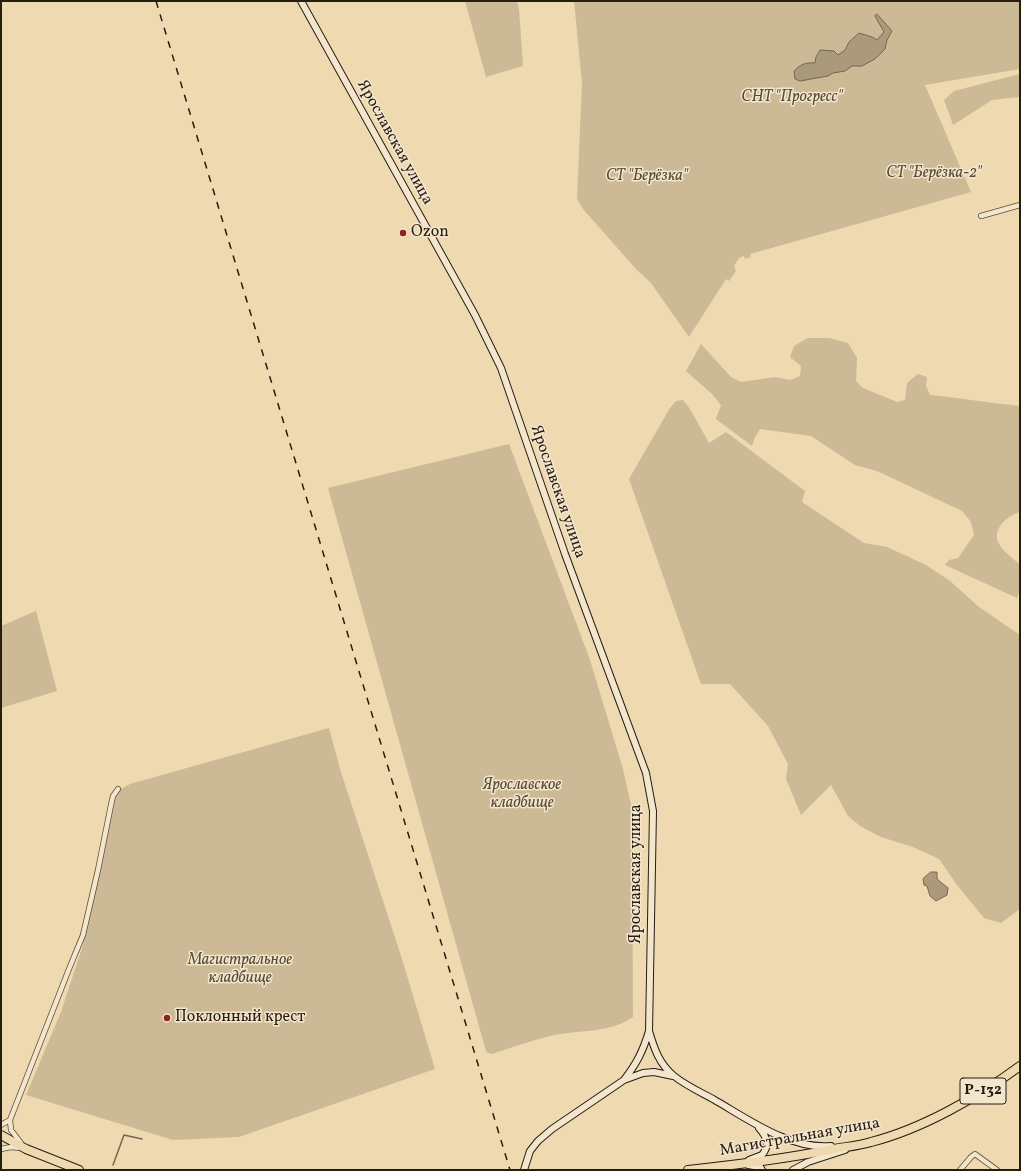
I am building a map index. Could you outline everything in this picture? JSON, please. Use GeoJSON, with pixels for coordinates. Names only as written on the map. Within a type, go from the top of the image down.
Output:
{"type":"FeatureCollection","features":[{"type":"Feature","properties":{"kind":"highway","name":"Магистральная улица"},"geometry":{"type":"LineString","coordinates":[[688,1170],[727,1166],[812,1153],[871,1142],[902,1132],[944,1113],[999,1082],[1020,1066]]}},
{"type":"Feature","properties":{"kind":"highway"},"geometry":{"type":"LineString","coordinates":[[1,1134],[26,1149],[79,1170]]}},
{"type":"Feature","properties":{"kind":"main road","name":"Ярославская улица"},"geometry":{"type":"LineString","coordinates":[[300,1],[475,315],[500,368],[565,554],[646,773],[653,811],[649,1031]]}},
{"type":"Feature","properties":{"kind":"main road"},"geometry":{"type":"LineString","coordinates":[[649,1031],[654,1050],[673,1076]]}},
{"type":"Feature","properties":{"kind":"main road"},"geometry":{"type":"LineString","coordinates":[[624,1080],[637,1063],[649,1031]]}},
{"type":"Feature","properties":{"kind":"main road"},"geometry":{"type":"LineString","coordinates":[[524,1170],[530,1151],[538,1141],[552,1129],[624,1080],[643,1073],[654,1072],[673,1076],[757,1125],[804,1145],[825,1147],[871,1142]]}},
{"type":"Feature","properties":{"kind":"main road"},"geometry":{"type":"LineString","coordinates":[[727,1166],[756,1158],[762,1155],[766,1150],[766,1137],[757,1125]]}},
{"type":"Feature","properties":{"kind":"main road"},"geometry":{"type":"LineString","coordinates":[[793,1170],[808,1162],[871,1142]]}},
{"type":"Feature","properties":{"kind":"main road"},"geometry":{"type":"LineString","coordinates":[[727,1166],[750,1165],[760,1167],[762,1170]]}},
{"type":"Feature","properties":{"kind":"street"},"geometry":{"type":"LineString","coordinates":[[981,216],[1020,205]]}},
{"type":"Feature","properties":{"kind":"street"},"geometry":{"type":"LineString","coordinates":[[26,1149],[11,1130],[10,1120],[83,935],[113,796],[118,789]]}},
{"type":"Feature","properties":{"kind":"street"},"geometry":{"type":"LineString","coordinates":[[1,1125],[10,1120]]}},
{"type":"Feature","properties":{"kind":"street"},"geometry":{"type":"LineString","coordinates":[[1,1149],[11,1147],[26,1149]]}},
{"type":"Feature","properties":{"kind":"street"},"geometry":{"type":"LineString","coordinates":[[960,1170],[975,1154],[997,1170]]}},
{"type":"Feature","properties":{"kind":"green space"},"geometry":{"type":"Polygon","coordinates":[[[465,1],[517,1],[519,9],[523,66],[486,77],[465,1]]]}},
{"type":"Feature","properties":{"kind":"green space"},"geometry":{"type":"Polygon","coordinates":[[[574,1],[1020,1],[1020,69],[925,85],[971,192],[750,254],[751,257],[745,259],[744,256],[739,258],[734,266],[736,271],[729,281],[726,279],[689,337],[651,283],[636,269],[583,209],[577,199],[582,83],[574,1]]]}},
{"type":"Feature","properties":{"kind":"green space"},"geometry":{"type":"Polygon","coordinates":[[[1020,74],[1020,97],[992,100],[953,125],[944,100],[954,91],[1020,74]]]}},
{"type":"Feature","properties":{"kind":"green space"},"geometry":{"type":"Polygon","coordinates":[[[808,338],[829,338],[848,343],[857,358],[856,381],[863,388],[897,402],[905,400],[907,383],[918,374],[927,377],[926,386],[930,395],[1020,406],[1020,512],[1006,519],[1000,527],[997,537],[1002,548],[1020,565],[1020,590],[1017,598],[945,565],[949,560],[958,558],[974,535],[971,522],[962,511],[877,471],[855,465],[811,436],[760,429],[752,446],[716,419],[721,405],[712,394],[686,371],[701,344],[731,377],[741,382],[775,377],[790,380],[800,376],[801,366],[790,357],[794,346],[808,338]]]}},
{"type":"Feature","properties":{"kind":"green space"},"geometry":{"type":"Polygon","coordinates":[[[683,400],[690,409],[709,443],[726,432],[805,491],[802,502],[864,543],[887,547],[926,565],[950,581],[979,607],[1020,635],[1020,909],[1001,923],[984,918],[957,885],[939,859],[913,847],[881,837],[860,826],[848,816],[831,785],[801,815],[786,779],[788,764],[768,726],[730,684],[701,684],[629,479],[670,408],[676,401],[683,400]]]}},
{"type":"Feature","properties":{"kind":"green space","name":"Ярославское кладбище"},"geometry":{"type":"Polygon","coordinates":[[[509,444],[590,660],[623,769],[632,809],[633,1017],[615,1026],[554,1035],[492,1054],[486,1051],[328,488],[509,444]]]}},
{"type":"Feature","properties":{"kind":"green space"},"geometry":{"type":"Polygon","coordinates":[[[36,611],[57,691],[1,708],[1,626],[36,611]]]}},
{"type":"Feature","properties":{"kind":"green space","name":"Магистральное кладбище"},"geometry":{"type":"Polygon","coordinates":[[[329,728],[340,769],[402,959],[435,1069],[239,1137],[173,1140],[26,1095],[61,1012],[84,942],[116,795],[121,789],[130,784],[329,728]]]}},
{"type":"Feature","properties":{"kind":"shaded area"},"geometry":{"type":"Polygon","coordinates":[[[877,14],[892,31],[887,40],[885,49],[875,59],[862,66],[852,66],[845,71],[833,73],[828,76],[800,81],[795,79],[794,71],[803,64],[815,63],[816,57],[820,50],[834,51],[838,55],[845,50],[849,42],[859,33],[877,40],[884,32],[875,16],[877,14]]]}},
{"type":"Feature","properties":{"kind":"shaded area"},"geometry":{"type":"Polygon","coordinates":[[[931,872],[937,872],[937,879],[948,888],[947,895],[936,901],[930,896],[927,886],[924,885],[923,879],[931,872]]]}},
{"type":"Feature","properties":{"kind":"waterway"},"geometry":{"type":"LineString","coordinates":[[113,1165],[124,1135],[142,1139]]}},
{"type":"Feature","properties":{"kind":"railway"},"geometry":{"type":"LineString","coordinates":[[156,1],[510,1170]]}},
{"type":"Feature","properties":{"kind":"place","name":"Ozon"},"geometry":{"type":"Point","coordinates":[403,233]}},
{"type":"Feature","properties":{"kind":"place","name":"Поклонный крест"},"geometry":{"type":"Point","coordinates":[167,1018]}},
{"type":"Feature","properties":{"kind":"park label","name":"СНТ \"Прогресс\""},"geometry":{"type":"Point","coordinates":[792,98]}},
{"type":"Feature","properties":{"kind":"park label","name":"СТ \"Берёзка-2\""},"geometry":{"type":"Point","coordinates":[934,174]}},
{"type":"Feature","properties":{"kind":"park label","name":"СТ \"Берёзка\""},"geometry":{"type":"Point","coordinates":[647,177]}}]}
